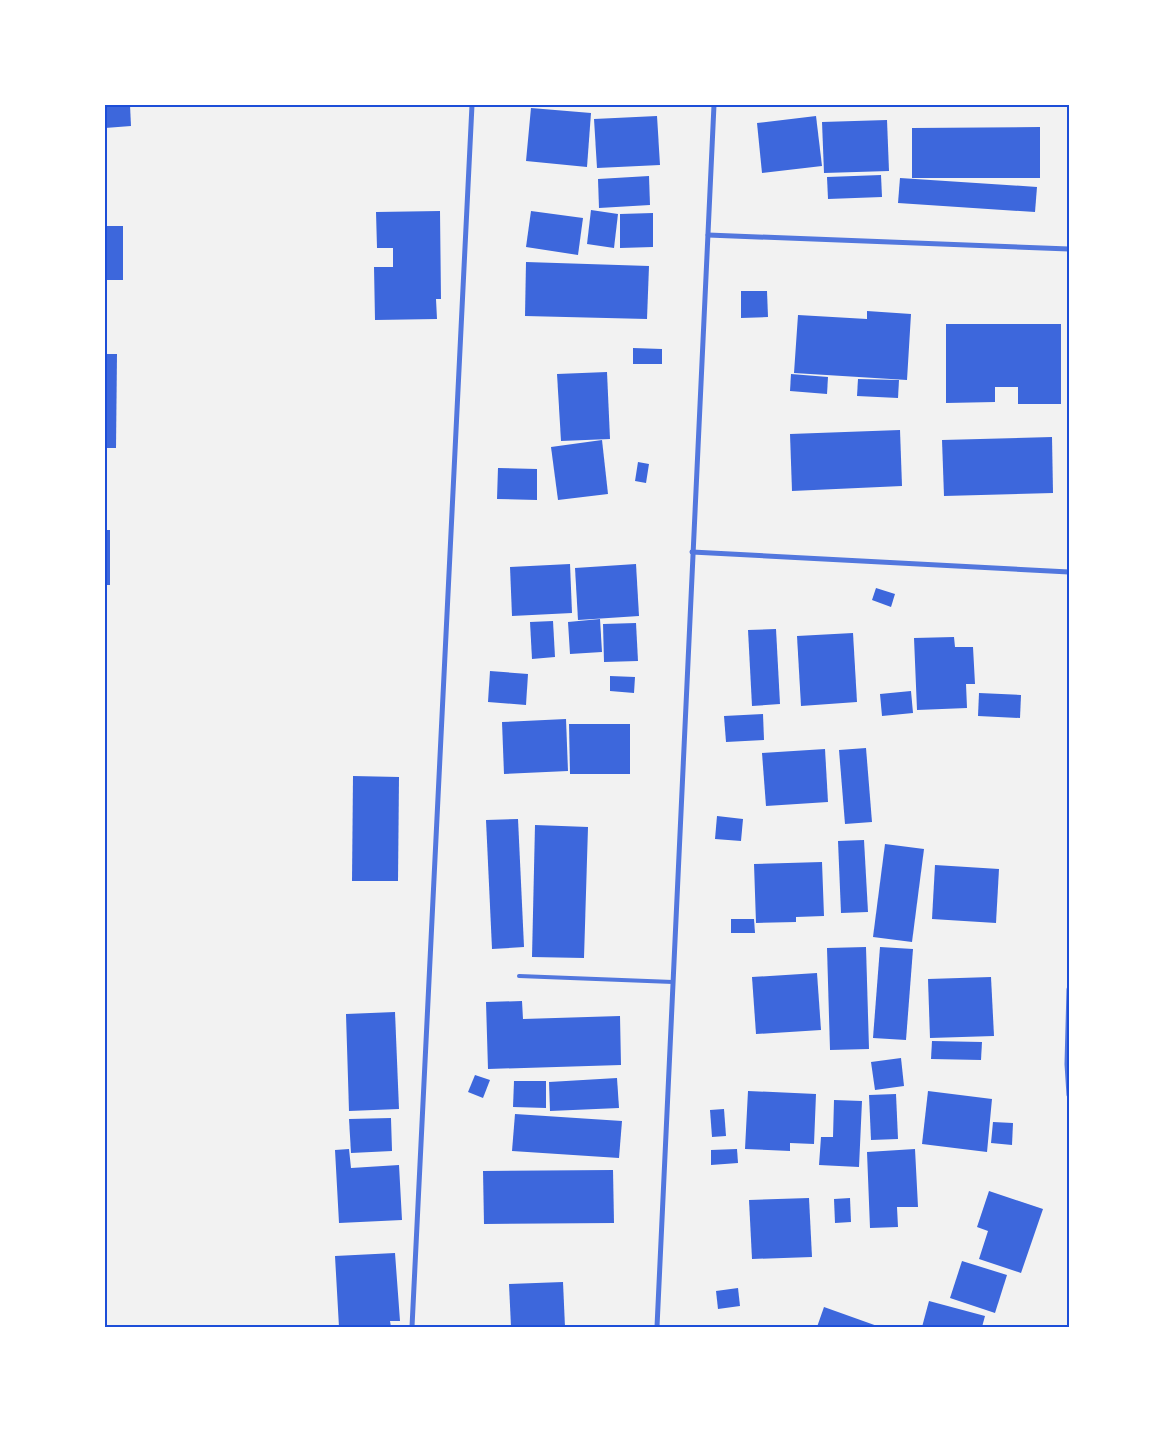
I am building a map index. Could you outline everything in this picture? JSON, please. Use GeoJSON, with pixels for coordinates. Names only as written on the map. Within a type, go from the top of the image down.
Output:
{"type":"FeatureCollection","features":[{"type":"Feature","properties":{"kind":"street"},"geometry":{"type":"LineString","coordinates":[[412,1327],[472,105]]}},
{"type":"Feature","properties":{"kind":"street"},"geometry":{"type":"LineString","coordinates":[[657,1327],[714,105]]}},
{"type":"Feature","properties":{"kind":"street"},"geometry":{"type":"LineString","coordinates":[[708,235],[1069,249]]}},
{"type":"Feature","properties":{"kind":"street"},"geometry":{"type":"LineString","coordinates":[[692,552],[1069,572]]}},
{"type":"Feature","properties":{"kind":"street"},"geometry":{"type":"LineString","coordinates":[[1069,989],[1066,1064],[1069,1095]]}},
{"type":"Feature","properties":{"kind":"lane"},"geometry":{"type":"LineString","coordinates":[[519,976],[672,982]]}},
{"type":"Feature","properties":{"kind":"building"},"geometry":{"type":"Polygon","coordinates":[[[105,105],[130,105],[131,126],[105,128],[105,105]]]}},
{"type":"Feature","properties":{"kind":"building"},"geometry":{"type":"Polygon","coordinates":[[[531,108],[591,113],[587,167],[526,161],[531,108]]]}},
{"type":"Feature","properties":{"kind":"building"},"geometry":{"type":"Polygon","coordinates":[[[657,116],[660,165],[597,168],[594,119],[657,116]]]}},
{"type":"Feature","properties":{"kind":"building"},"geometry":{"type":"Polygon","coordinates":[[[816,116],[822,166],[762,173],[757,123],[816,116]]]}},
{"type":"Feature","properties":{"kind":"building"},"geometry":{"type":"Polygon","coordinates":[[[887,120],[889,171],[824,173],[822,122],[887,120]]]}},
{"type":"Feature","properties":{"kind":"building"},"geometry":{"type":"Polygon","coordinates":[[[1040,127],[1040,178],[912,178],[912,128],[1040,127]]]}},
{"type":"Feature","properties":{"kind":"building"},"geometry":{"type":"Polygon","coordinates":[[[881,175],[882,197],[828,199],[827,177],[881,175]]]}},
{"type":"Feature","properties":{"kind":"building"},"geometry":{"type":"Polygon","coordinates":[[[649,176],[650,205],[599,208],[598,179],[649,176]]]}},
{"type":"Feature","properties":{"kind":"building"},"geometry":{"type":"Polygon","coordinates":[[[900,178],[1037,187],[1035,212],[898,203],[900,178]]]}},
{"type":"Feature","properties":{"kind":"building"},"geometry":{"type":"Polygon","coordinates":[[[591,210],[618,214],[614,248],[587,244],[591,210]]]}},
{"type":"Feature","properties":{"kind":"building"},"geometry":{"type":"Polygon","coordinates":[[[440,211],[441,299],[436,299],[437,319],[375,320],[374,267],[393,267],[393,248],[377,248],[376,212],[440,211]]]}},
{"type":"Feature","properties":{"kind":"building"},"geometry":{"type":"Polygon","coordinates":[[[531,211],[583,218],[578,255],[526,247],[531,211]]]}},
{"type":"Feature","properties":{"kind":"building"},"geometry":{"type":"Polygon","coordinates":[[[653,213],[653,247],[620,248],[620,214],[653,213]]]}},
{"type":"Feature","properties":{"kind":"building"},"geometry":{"type":"Polygon","coordinates":[[[105,226],[123,226],[123,280],[105,280],[105,226]]]}},
{"type":"Feature","properties":{"kind":"building"},"geometry":{"type":"Polygon","coordinates":[[[526,262],[649,266],[647,319],[525,316],[526,262]]]}},
{"type":"Feature","properties":{"kind":"building"},"geometry":{"type":"Polygon","coordinates":[[[741,291],[767,291],[768,317],[741,318],[741,291]]]}},
{"type":"Feature","properties":{"kind":"building"},"geometry":{"type":"Polygon","coordinates":[[[867,311],[911,314],[907,380],[794,373],[798,315],[867,319],[867,311]]]}},
{"type":"Feature","properties":{"kind":"building"},"geometry":{"type":"Polygon","coordinates":[[[946,324],[1061,324],[1061,404],[1018,404],[1018,387],[995,387],[995,402],[946,403],[946,324]]]}},
{"type":"Feature","properties":{"kind":"building"},"geometry":{"type":"Polygon","coordinates":[[[633,348],[662,349],[662,364],[633,364],[633,348]]]}},
{"type":"Feature","properties":{"kind":"building"},"geometry":{"type":"Polygon","coordinates":[[[105,354],[117,354],[116,448],[105,448],[105,354]]]}},
{"type":"Feature","properties":{"kind":"building"},"geometry":{"type":"Polygon","coordinates":[[[607,372],[610,439],[561,441],[557,374],[607,372]]]}},
{"type":"Feature","properties":{"kind":"building"},"geometry":{"type":"Polygon","coordinates":[[[791,374],[828,377],[827,394],[790,391],[791,374]]]}},
{"type":"Feature","properties":{"kind":"building"},"geometry":{"type":"Polygon","coordinates":[[[858,379],[899,380],[898,398],[857,396],[858,379]]]}},
{"type":"Feature","properties":{"kind":"building"},"geometry":{"type":"Polygon","coordinates":[[[900,430],[902,486],[792,491],[790,434],[900,430]]]}},
{"type":"Feature","properties":{"kind":"building"},"geometry":{"type":"Polygon","coordinates":[[[1052,437],[1053,493],[944,496],[942,440],[1052,437]]]}},
{"type":"Feature","properties":{"kind":"building"},"geometry":{"type":"Polygon","coordinates":[[[602,440],[608,494],[558,500],[551,447],[602,440]]]}},
{"type":"Feature","properties":{"kind":"building"},"geometry":{"type":"Polygon","coordinates":[[[638,462],[649,464],[646,483],[635,481],[638,462]]]}},
{"type":"Feature","properties":{"kind":"building"},"geometry":{"type":"Polygon","coordinates":[[[498,468],[537,469],[537,500],[497,499],[498,468]]]}},
{"type":"Feature","properties":{"kind":"building"},"geometry":{"type":"Polygon","coordinates":[[[105,530],[110,530],[110,585],[105,585],[105,530]]]}},
{"type":"Feature","properties":{"kind":"building"},"geometry":{"type":"Polygon","coordinates":[[[570,564],[572,613],[512,616],[510,567],[570,564]]]}},
{"type":"Feature","properties":{"kind":"building"},"geometry":{"type":"Polygon","coordinates":[[[636,564],[639,616],[578,620],[575,568],[636,564]]]}},
{"type":"Feature","properties":{"kind":"building"},"geometry":{"type":"Polygon","coordinates":[[[876,588],[895,594],[891,607],[872,600],[876,588]]]}},
{"type":"Feature","properties":{"kind":"building"},"geometry":{"type":"Polygon","coordinates":[[[600,619],[602,652],[570,654],[568,622],[600,619]]]}},
{"type":"Feature","properties":{"kind":"building"},"geometry":{"type":"Polygon","coordinates":[[[553,621],[555,657],[532,659],[530,622],[553,621]]]}},
{"type":"Feature","properties":{"kind":"building"},"geometry":{"type":"Polygon","coordinates":[[[636,623],[638,661],[604,662],[603,624],[636,623]]]}},
{"type":"Feature","properties":{"kind":"building"},"geometry":{"type":"Polygon","coordinates":[[[776,629],[780,704],[752,706],[748,630],[776,629]]]}},
{"type":"Feature","properties":{"kind":"building"},"geometry":{"type":"Polygon","coordinates":[[[853,633],[857,702],[801,706],[797,636],[853,633]]]}},
{"type":"Feature","properties":{"kind":"building"},"geometry":{"type":"Polygon","coordinates":[[[954,637],[955,647],[973,647],[975,684],[966,684],[967,708],[917,710],[914,638],[954,637]]]}},
{"type":"Feature","properties":{"kind":"building"},"geometry":{"type":"Polygon","coordinates":[[[490,671],[528,674],[526,705],[488,702],[490,671]]]}},
{"type":"Feature","properties":{"kind":"building"},"geometry":{"type":"Polygon","coordinates":[[[610,676],[635,677],[634,693],[610,691],[610,676]]]}},
{"type":"Feature","properties":{"kind":"building"},"geometry":{"type":"Polygon","coordinates":[[[911,691],[913,713],[882,716],[880,694],[911,691]]]}},
{"type":"Feature","properties":{"kind":"building"},"geometry":{"type":"Polygon","coordinates":[[[979,693],[1021,695],[1020,718],[978,716],[979,693]]]}},
{"type":"Feature","properties":{"kind":"building"},"geometry":{"type":"Polygon","coordinates":[[[763,714],[764,740],[726,742],[724,716],[763,714]]]}},
{"type":"Feature","properties":{"kind":"building"},"geometry":{"type":"Polygon","coordinates":[[[566,719],[568,771],[504,774],[502,722],[566,719]]]}},
{"type":"Feature","properties":{"kind":"building"},"geometry":{"type":"Polygon","coordinates":[[[569,724],[630,724],[630,774],[570,774],[569,724]]]}},
{"type":"Feature","properties":{"kind":"building"},"geometry":{"type":"Polygon","coordinates":[[[866,748],[872,822],[845,824],[839,750],[866,748]]]}},
{"type":"Feature","properties":{"kind":"building"},"geometry":{"type":"Polygon","coordinates":[[[825,749],[828,802],[766,806],[762,753],[825,749]]]}},
{"type":"Feature","properties":{"kind":"building"},"geometry":{"type":"Polygon","coordinates":[[[353,776],[399,777],[398,881],[352,881],[353,776]]]}},
{"type":"Feature","properties":{"kind":"building"},"geometry":{"type":"Polygon","coordinates":[[[717,816],[743,819],[741,841],[715,839],[717,816]]]}},
{"type":"Feature","properties":{"kind":"building"},"geometry":{"type":"Polygon","coordinates":[[[518,819],[524,947],[492,949],[486,820],[518,819]]]}},
{"type":"Feature","properties":{"kind":"building"},"geometry":{"type":"Polygon","coordinates":[[[535,825],[588,827],[584,958],[532,957],[535,825]]]}},
{"type":"Feature","properties":{"kind":"building"},"geometry":{"type":"Polygon","coordinates":[[[864,840],[868,912],[841,913],[838,841],[864,840]]]}},
{"type":"Feature","properties":{"kind":"building"},"geometry":{"type":"Polygon","coordinates":[[[885,844],[924,849],[912,942],[873,937],[885,844]]]}},
{"type":"Feature","properties":{"kind":"building"},"geometry":{"type":"Polygon","coordinates":[[[822,862],[824,916],[796,917],[796,922],[756,923],[754,864],[822,862]]]}},
{"type":"Feature","properties":{"kind":"building"},"geometry":{"type":"Polygon","coordinates":[[[935,865],[999,869],[996,923],[932,919],[935,865]]]}},
{"type":"Feature","properties":{"kind":"building"},"geometry":{"type":"Polygon","coordinates":[[[731,919],[754,919],[755,933],[731,933],[731,919]]]}},
{"type":"Feature","properties":{"kind":"building"},"geometry":{"type":"Polygon","coordinates":[[[866,947],[869,1049],[830,1050],[827,948],[866,947]]]}},
{"type":"Feature","properties":{"kind":"building"},"geometry":{"type":"Polygon","coordinates":[[[880,947],[913,949],[906,1040],[873,1038],[880,947]]]}},
{"type":"Feature","properties":{"kind":"building"},"geometry":{"type":"Polygon","coordinates":[[[817,973],[821,1030],[756,1034],[752,977],[817,973]]]}},
{"type":"Feature","properties":{"kind":"building"},"geometry":{"type":"Polygon","coordinates":[[[991,977],[994,1036],[930,1038],[928,979],[991,977]]]}},
{"type":"Feature","properties":{"kind":"building"},"geometry":{"type":"Polygon","coordinates":[[[522,1001],[523,1019],[620,1016],[621,1065],[488,1069],[486,1002],[522,1001]]]}},
{"type":"Feature","properties":{"kind":"building"},"geometry":{"type":"Polygon","coordinates":[[[395,1012],[399,1109],[349,1111],[346,1014],[395,1012]]]}},
{"type":"Feature","properties":{"kind":"building"},"geometry":{"type":"Polygon","coordinates":[[[932,1041],[982,1042],[981,1060],[931,1059],[932,1041]]]}},
{"type":"Feature","properties":{"kind":"building"},"geometry":{"type":"Polygon","coordinates":[[[901,1058],[904,1086],[875,1090],[871,1062],[901,1058]]]}},
{"type":"Feature","properties":{"kind":"building"},"geometry":{"type":"Polygon","coordinates":[[[475,1075],[490,1080],[483,1098],[468,1092],[475,1075]]]}},
{"type":"Feature","properties":{"kind":"building"},"geometry":{"type":"Polygon","coordinates":[[[617,1078],[619,1108],[550,1111],[549,1082],[617,1078]]]}},
{"type":"Feature","properties":{"kind":"building"},"geometry":{"type":"Polygon","coordinates":[[[514,1081],[546,1081],[546,1108],[513,1107],[514,1081]]]}},
{"type":"Feature","properties":{"kind":"building"},"geometry":{"type":"Polygon","coordinates":[[[748,1091],[816,1094],[814,1144],[790,1143],[790,1151],[745,1149],[748,1091]]]}},
{"type":"Feature","properties":{"kind":"building"},"geometry":{"type":"Polygon","coordinates":[[[928,1091],[992,1099],[987,1152],[922,1144],[928,1091]]]}},
{"type":"Feature","properties":{"kind":"building"},"geometry":{"type":"Polygon","coordinates":[[[896,1094],[898,1139],[871,1140],[869,1095],[896,1094]]]}},
{"type":"Feature","properties":{"kind":"building"},"geometry":{"type":"Polygon","coordinates":[[[834,1100],[862,1101],[859,1167],[819,1165],[821,1137],[833,1137],[834,1100]]]}},
{"type":"Feature","properties":{"kind":"building"},"geometry":{"type":"Polygon","coordinates":[[[724,1109],[726,1136],[712,1137],[710,1110],[724,1109]]]}},
{"type":"Feature","properties":{"kind":"building"},"geometry":{"type":"Polygon","coordinates":[[[515,1114],[622,1121],[619,1158],[512,1151],[515,1114]]]}},
{"type":"Feature","properties":{"kind":"building"},"geometry":{"type":"Polygon","coordinates":[[[391,1118],[392,1151],[351,1153],[349,1119],[391,1118]]]}},
{"type":"Feature","properties":{"kind":"building"},"geometry":{"type":"Polygon","coordinates":[[[993,1122],[1013,1123],[1012,1145],[991,1143],[993,1122]]]}},
{"type":"Feature","properties":{"kind":"building"},"geometry":{"type":"Polygon","coordinates":[[[349,1149],[351,1168],[399,1165],[402,1220],[339,1223],[335,1150],[349,1149]]]}},
{"type":"Feature","properties":{"kind":"building"},"geometry":{"type":"Polygon","coordinates":[[[737,1149],[738,1163],[711,1165],[711,1150],[737,1149]]]}},
{"type":"Feature","properties":{"kind":"building"},"geometry":{"type":"Polygon","coordinates":[[[915,1149],[918,1207],[897,1207],[898,1227],[870,1228],[867,1152],[915,1149]]]}},
{"type":"Feature","properties":{"kind":"building"},"geometry":{"type":"Polygon","coordinates":[[[613,1170],[614,1223],[484,1224],[483,1171],[613,1170]]]}},
{"type":"Feature","properties":{"kind":"building"},"geometry":{"type":"Polygon","coordinates":[[[989,1191],[1043,1209],[1021,1273],[979,1259],[988,1231],[977,1227],[989,1191]]]}},
{"type":"Feature","properties":{"kind":"building"},"geometry":{"type":"Polygon","coordinates":[[[809,1198],[812,1257],[752,1259],[749,1200],[809,1198]]]}},
{"type":"Feature","properties":{"kind":"building"},"geometry":{"type":"Polygon","coordinates":[[[850,1198],[851,1222],[835,1223],[834,1199],[850,1198]]]}},
{"type":"Feature","properties":{"kind":"building"},"geometry":{"type":"Polygon","coordinates":[[[395,1253],[400,1321],[390,1321],[391,1327],[339,1327],[335,1256],[395,1253]]]}},
{"type":"Feature","properties":{"kind":"building"},"geometry":{"type":"Polygon","coordinates":[[[962,1261],[1007,1275],[995,1313],[950,1298],[962,1261]]]}},
{"type":"Feature","properties":{"kind":"building"},"geometry":{"type":"Polygon","coordinates":[[[563,1282],[565,1327],[511,1327],[509,1284],[563,1282]]]}},
{"type":"Feature","properties":{"kind":"building"},"geometry":{"type":"Polygon","coordinates":[[[738,1288],[740,1306],[718,1309],[716,1291],[738,1288]]]}},
{"type":"Feature","properties":{"kind":"building"},"geometry":{"type":"Polygon","coordinates":[[[929,1301],[985,1316],[982,1327],[922,1327],[929,1301]]]}},
{"type":"Feature","properties":{"kind":"building"},"geometry":{"type":"Polygon","coordinates":[[[824,1307],[880,1327],[817,1327],[824,1307]]]}}]}
